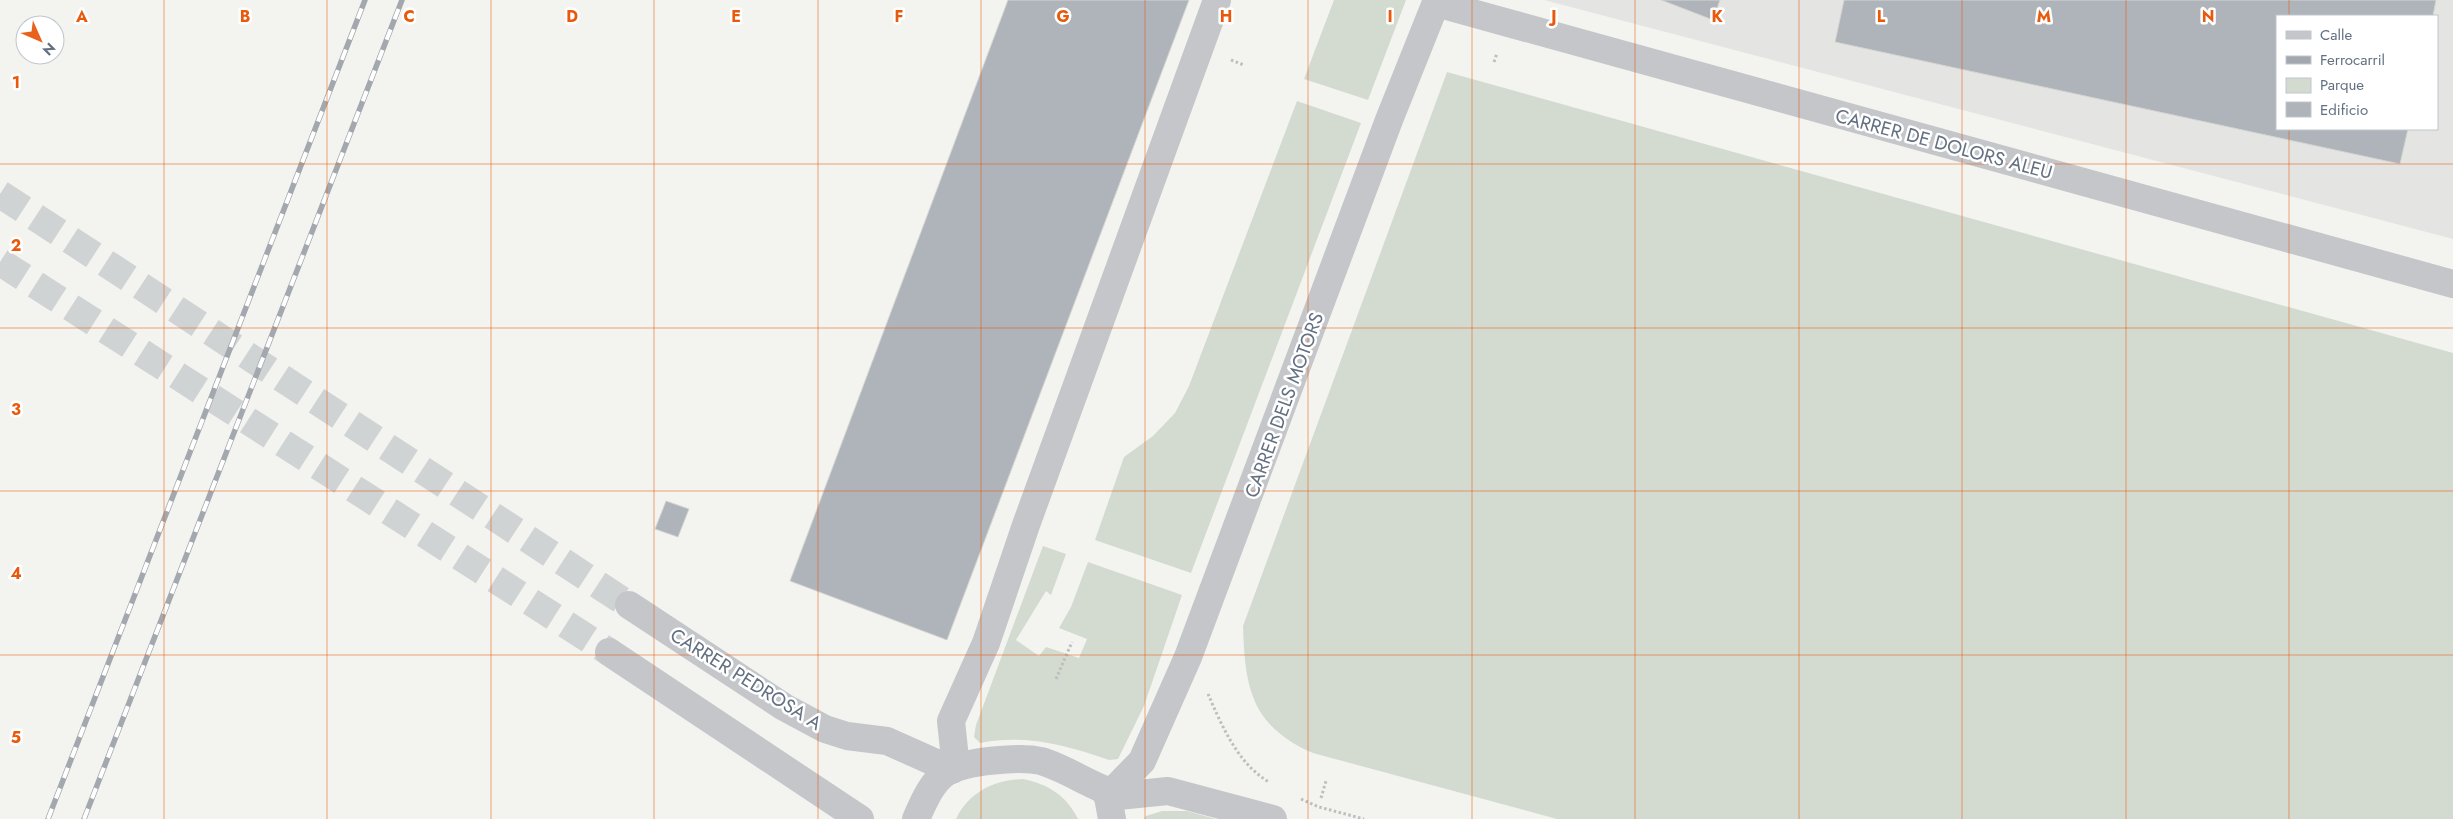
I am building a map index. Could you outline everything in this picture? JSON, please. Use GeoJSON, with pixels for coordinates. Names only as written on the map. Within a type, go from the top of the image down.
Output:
{"type":"FeatureCollection","features":[{"type":"Feature","properties":{"kind":"street"},"geometry":{"type":"LineString","coordinates":[[954,769],[951,721],[986,643],[1026,525],[1217,0]]}},
{"type":"Feature","properties":{"kind":"street","name":"CARRER DE DOLORS ALEU"},"geometry":{"type":"LineString","coordinates":[[1436,1],[2453,284]]}},
{"type":"Feature","properties":{"kind":"street","name":"CARRER DELS MOTORS"},"geometry":{"type":"LineString","coordinates":[[1109,804],[1142,761],[1188,657],[1389,120],[1436,1]]}},
{"type":"Feature","properties":{"kind":"street","name":"CARRER PEDROSA A"},"geometry":{"type":"LineString","coordinates":[[630,605],[784,706],[825,729],[847,736],[887,740],[954,769]]}},
{"type":"Feature","properties":{"kind":"street"},"geometry":{"type":"LineString","coordinates":[[609,652],[860,819]]}},
{"type":"Feature","properties":{"kind":"street"},"geometry":{"type":"LineString","coordinates":[[916,819],[930,790],[946,772],[1018,758],[1042,761],[1104,789],[1109,804],[1168,791],[1273,819]]}},
{"type":"Feature","properties":{"kind":"path"},"geometry":{"type":"LineString","coordinates":[[1225,58],[1244,65]]}},
{"type":"Feature","properties":{"kind":"path"},"geometry":{"type":"LineString","coordinates":[[1056,679],[1072,642]]}},
{"type":"Feature","properties":{"kind":"path"},"geometry":{"type":"LineString","coordinates":[[1206,686],[1234,747],[1254,774],[1270,783]]}},
{"type":"Feature","properties":{"kind":"path"},"geometry":{"type":"LineString","coordinates":[[1321,798],[1326,781]]}},
{"type":"Feature","properties":{"kind":"path"},"geometry":{"type":"LineString","coordinates":[[1293,796],[1318,808],[1364,819]]}},
{"type":"Feature","properties":{"kind":"shaded area"},"geometry":{"type":"Polygon","coordinates":[[[1544,0],[2453,0],[2453,239],[1544,0]]]}},
{"type":"Feature","properties":{"kind":"green space"},"geometry":{"type":"Polygon","coordinates":[[[1334,0],[1406,0],[1368,100],[1304,79],[1334,0]]]}},
{"type":"Feature","properties":{"kind":"green space"},"geometry":{"type":"Polygon","coordinates":[[[1447,72],[2453,353],[2453,819],[1557,819],[1313,753],[1292,742],[1276,730],[1255,703],[1246,668],[1243,626],[1447,72]]]}},
{"type":"Feature","properties":{"kind":"green space"},"geometry":{"type":"Polygon","coordinates":[[[1297,101],[1361,123],[1191,573],[1095,540],[1124,457],[1153,436],[1175,413],[1189,386],[1297,101]]]}},
{"type":"Feature","properties":{"kind":"green space"},"geometry":{"type":"Polygon","coordinates":[[[1043,546],[1066,554],[1051,595],[1046,591],[1016,640],[1039,656],[1046,647],[1079,658],[1087,639],[1059,628],[1071,607],[1088,562],[1182,595],[1144,706],[1118,759],[1109,760],[1045,742],[1013,740],[980,743],[974,737],[976,725],[1043,546]]]}},
{"type":"Feature","properties":{"kind":"green space"},"geometry":{"type":"Polygon","coordinates":[[[1023,779],[1041,784],[1056,792],[1074,811],[1078,819],[956,819],[968,802],[984,789],[1002,782],[1023,779]]]}},
{"type":"Feature","properties":{"kind":"green space"},"geometry":{"type":"Polygon","coordinates":[[[1162,811],[1187,811],[1216,819],[1144,819],[1146,816],[1162,811]]]}},
{"type":"Feature","properties":{"kind":"building"},"geometry":{"type":"Polygon","coordinates":[[[1008,0],[1189,0],[947,640],[790,581],[1008,0]]]}},
{"type":"Feature","properties":{"kind":"building"},"geometry":{"type":"Polygon","coordinates":[[[1661,0],[1720,0],[1713,20],[1661,0]]]}},
{"type":"Feature","properties":{"kind":"building"},"geometry":{"type":"Polygon","coordinates":[[[1844,0],[2436,0],[2433,15],[2276,15],[2276,130],[2408,130],[2400,164],[1835,42],[1844,0]]]}},
{"type":"Feature","properties":{"kind":"building"},"geometry":{"type":"Polygon","coordinates":[[[666,501],[689,509],[678,537],[655,529],[666,501]]]}},
{"type":"Feature","properties":{"kind":"tunnel"},"geometry":{"type":"LineString","coordinates":[[0,194],[629,605]]}},
{"type":"Feature","properties":{"kind":"tunnel"},"geometry":{"type":"LineString","coordinates":[[0,262],[609,652]]}},
{"type":"Feature","properties":{"kind":"railway"},"geometry":{"type":"LineString","coordinates":[[48,819],[365,0]]}},
{"type":"Feature","properties":{"kind":"railway"},"geometry":{"type":"LineString","coordinates":[[84,819],[402,0]]}}]}
